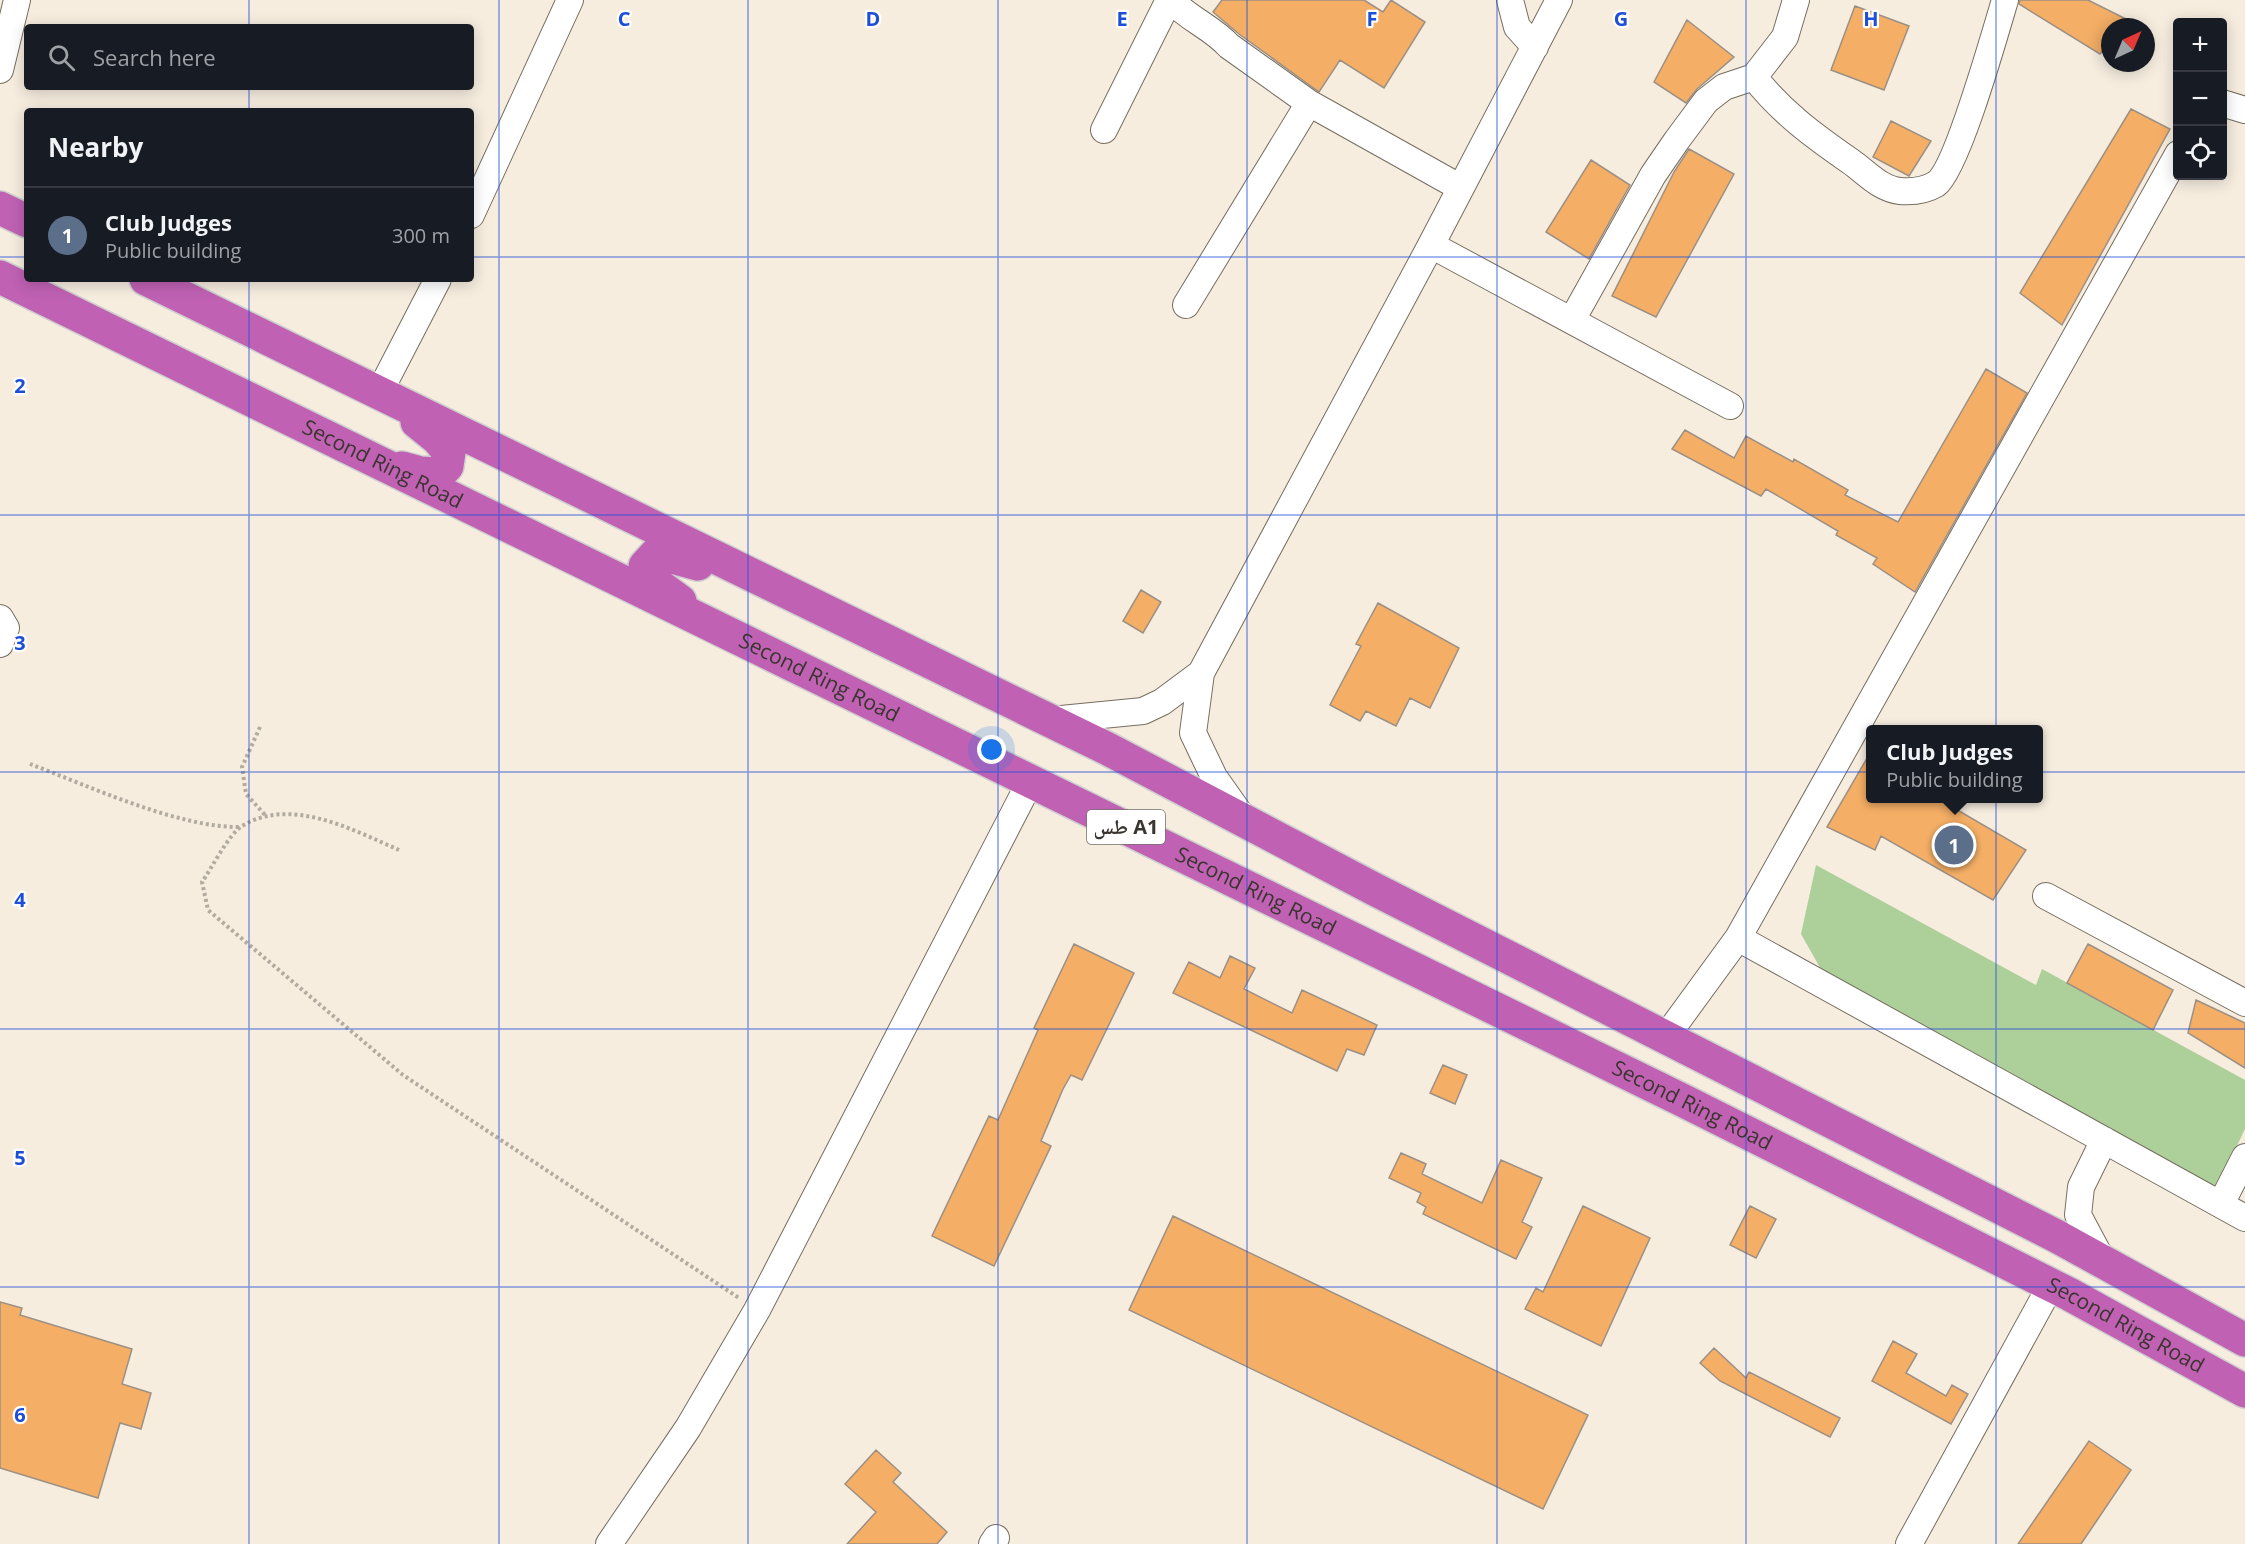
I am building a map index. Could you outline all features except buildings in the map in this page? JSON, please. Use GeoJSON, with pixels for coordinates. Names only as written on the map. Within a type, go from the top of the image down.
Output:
{"type":"FeatureCollection","features":[{"type":"Feature","properties":{"kind":"highway"},"geometry":{"type":"LineString","coordinates":[[0,208],[24,220]]}},
{"type":"Feature","properties":{"kind":"highway","name":"Second Ring Road"},"geometry":{"type":"LineString","coordinates":[[0,277],[722,633],[1031,780],[2051,1285],[2245,1391]]}},
{"type":"Feature","properties":{"kind":"highway","name":"طس A1"},"geometry":{"type":"LineString","coordinates":[[152,282],[1050,720],[1243,818],[1374,889],[2103,1262],[2245,1340]]}},
{"type":"Feature","properties":{"kind":"highway"},"geometry":{"type":"LineString","coordinates":[[374,460],[420,473],[439,474],[447,466],[449,452],[438,439],[379,393]]}},
{"type":"Feature","properties":{"kind":"highway"},"geometry":{"type":"LineString","coordinates":[[722,633],[654,582],[645,566],[657,553],[696,562],[931,672],[1050,720]]}},
{"type":"Feature","properties":{"kind":"street"},"geometry":{"type":"LineString","coordinates":[[0,70],[17,0]]}},
{"type":"Feature","properties":{"kind":"street"},"geometry":{"type":"LineString","coordinates":[[474,208],[570,0]]}},
{"type":"Feature","properties":{"kind":"street"},"geometry":{"type":"LineString","coordinates":[[1104,130],[1170,0],[1193,21],[1219,35],[1229,46],[1310,103],[1461,188]]}},
{"type":"Feature","properties":{"kind":"street"},"geometry":{"type":"LineString","coordinates":[[1510,0],[1517,27],[1535,47]]}},
{"type":"Feature","properties":{"kind":"street"},"geometry":{"type":"LineString","coordinates":[[1243,818],[1214,777],[1193,733],[1200,672],[1431,245],[1558,0]]}},
{"type":"Feature","properties":{"kind":"street"},"geometry":{"type":"LineString","coordinates":[[1572,320],[1653,175],[1696,113],[1724,87],[1754,76],[1785,37],[1796,0]]}},
{"type":"Feature","properties":{"kind":"street"},"geometry":{"type":"LineString","coordinates":[[1754,76],[1772,99],[1806,130],[1879,184],[1898,191],[1917,191],[1937,183],[1948,165],[1986,70],[2005,0]]}},
{"type":"Feature","properties":{"kind":"street"},"geometry":{"type":"LineString","coordinates":[[1186,305],[1310,103]]}},
{"type":"Feature","properties":{"kind":"street"},"geometry":{"type":"LineString","coordinates":[[2227,104],[2245,110]]}},
{"type":"Feature","properties":{"kind":"street"},"geometry":{"type":"LineString","coordinates":[[1665,1038],[1738,938],[2173,163]]}},
{"type":"Feature","properties":{"kind":"street"},"geometry":{"type":"LineString","coordinates":[[1431,245],[1730,406]]}},
{"type":"Feature","properties":{"kind":"street"},"geometry":{"type":"LineString","coordinates":[[379,393],[436,282]]}},
{"type":"Feature","properties":{"kind":"street"},"geometry":{"type":"LineString","coordinates":[[0,618],[6,628],[0,644]]}},
{"type":"Feature","properties":{"kind":"street"},"geometry":{"type":"LineString","coordinates":[[1050,720],[1143,711],[1162,702],[1200,672]]}},
{"type":"Feature","properties":{"kind":"street"},"geometry":{"type":"LineString","coordinates":[[609,1544],[688,1428],[757,1310],[1031,780]]}},
{"type":"Feature","properties":{"kind":"street"},"geometry":{"type":"LineString","coordinates":[[2046,896],[2245,1003]]}},
{"type":"Feature","properties":{"kind":"street"},"geometry":{"type":"LineString","coordinates":[[1738,938],[2245,1218]]}},
{"type":"Feature","properties":{"kind":"street"},"geometry":{"type":"LineString","coordinates":[[2103,1262],[2078,1215],[2081,1187],[2104,1140]]}},
{"type":"Feature","properties":{"kind":"street"},"geometry":{"type":"LineString","coordinates":[[2221,1204],[2245,1157]]}},
{"type":"Feature","properties":{"kind":"street"},"geometry":{"type":"LineString","coordinates":[[1909,1544],[2051,1285]]}},
{"type":"Feature","properties":{"kind":"path"},"geometry":{"type":"LineString","coordinates":[[260,728],[242,767],[246,794],[266,816]]}},
{"type":"Feature","properties":{"kind":"path"},"geometry":{"type":"LineString","coordinates":[[30,764],[165,813],[214,828],[240,827],[266,816],[283,815],[333,821],[399,850]]}},
{"type":"Feature","properties":{"kind":"path"},"geometry":{"type":"LineString","coordinates":[[240,827],[202,882],[207,910],[403,1075],[757,1310]]}},
{"type":"Feature","properties":{"kind":"green space"},"geometry":{"type":"Polygon","coordinates":[[[1816,865],[2036,985],[2042,969],[2245,1080],[2245,1129],[2218,1185],[2207,1188],[1827,980],[1801,934],[1816,865]]]}},
{"type":"Feature","properties":{"kind":"place","name":"Club Judges"},"geometry":{"type":"Point","coordinates":[1954,845]}}]}
